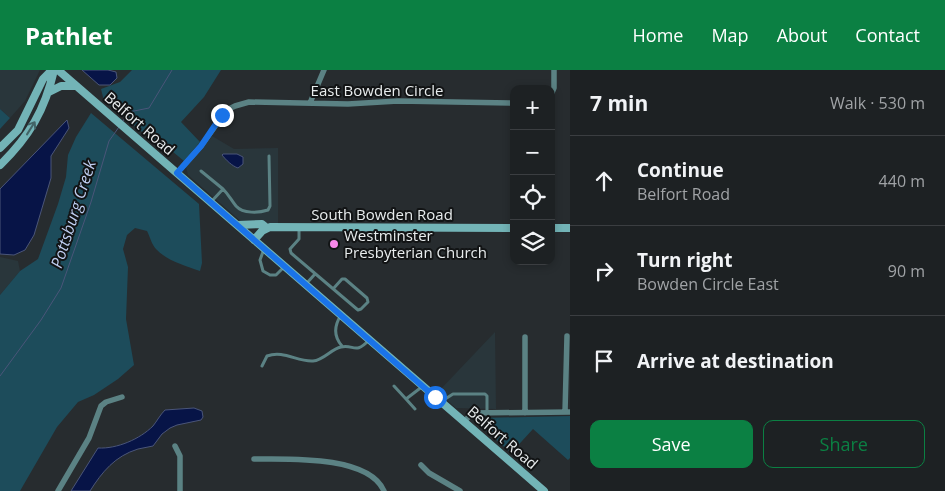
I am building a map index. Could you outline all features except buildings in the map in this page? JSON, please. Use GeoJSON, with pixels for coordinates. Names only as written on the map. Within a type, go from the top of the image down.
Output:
{"type":"FeatureCollection","features":[{"type":"Feature","properties":{"kind":"main road"},"geometry":{"type":"LineString","coordinates":[[0,166],[23,141],[37,120],[49,92],[53,70]]}},
{"type":"Feature","properties":{"kind":"main road"},"geometry":{"type":"LineString","coordinates":[[0,148],[18,130],[43,79],[53,70]]}},
{"type":"Feature","properties":{"kind":"main road","name":"Belfort Road"},"geometry":{"type":"LineString","coordinates":[[58,70],[544,491]]}},
{"type":"Feature","properties":{"kind":"main road"},"geometry":{"type":"LineString","coordinates":[[49,92],[61,86],[76,86]]}},
{"type":"Feature","properties":{"kind":"main road","name":"South Bowden Road"},"geometry":{"type":"LineString","coordinates":[[238,225],[262,224],[266,228],[510,228]]}},
{"type":"Feature","properties":{"kind":"main road"},"geometry":{"type":"LineString","coordinates":[[254,240],[266,228]]}},
{"type":"Feature","properties":{"kind":"main road"},"geometry":{"type":"LineString","coordinates":[[555,228],[570,228]]}},
{"type":"Feature","properties":{"kind":"street"},"geometry":{"type":"LineString","coordinates":[[310,103],[324,70]]}},
{"type":"Feature","properties":{"kind":"street"},"geometry":{"type":"LineString","coordinates":[[554,70],[554,85]]}},
{"type":"Feature","properties":{"kind":"street","name":"East Bowden Circle"},"geometry":{"type":"LineString","coordinates":[[177,173],[201,146],[227,110],[249,102],[348,104],[398,102],[510,103]]}},
{"type":"Feature","properties":{"kind":"street"},"geometry":{"type":"LineString","coordinates":[[464,422],[472,413],[567,412],[566,336]]}},
{"type":"Feature","properties":{"kind":"street"},"geometry":{"type":"LineString","coordinates":[[524,412],[525,337]]}},
{"type":"Feature","properties":{"kind":"street"},"geometry":{"type":"LineString","coordinates":[[58,491],[89,438],[101,406],[106,402],[122,397]]}},
{"type":"Feature","properties":{"kind":"street"},"geometry":{"type":"LineString","coordinates":[[175,446],[180,456],[180,491]]}},
{"type":"Feature","properties":{"kind":"street"},"geometry":{"type":"LineString","coordinates":[[254,459],[306,459],[334,462],[368,475],[378,482],[384,491]]}},
{"type":"Feature","properties":{"kind":"street"},"geometry":{"type":"LineString","coordinates":[[421,465],[429,473],[460,491]]}},
{"type":"Feature","properties":{"kind":"lane"},"geometry":{"type":"LineString","coordinates":[[201,171],[231,197],[234,204],[240,210],[246,212],[268,210],[270,206],[269,156]]}},
{"type":"Feature","properties":{"kind":"lane"},"geometry":{"type":"LineString","coordinates":[[211,202],[223,189]]}},
{"type":"Feature","properties":{"kind":"lane"},"geometry":{"type":"LineString","coordinates":[[299,227],[299,239],[290,252],[315,274],[358,310],[361,310],[368,302],[367,298],[345,279],[342,279],[333,289]]}},
{"type":"Feature","properties":{"kind":"lane"},"geometry":{"type":"LineString","coordinates":[[264,248],[260,260],[263,270],[270,275],[276,275],[285,266]]}},
{"type":"Feature","properties":{"kind":"lane"},"geometry":{"type":"LineString","coordinates":[[306,284],[315,274]]}},
{"type":"Feature","properties":{"kind":"lane"},"geometry":{"type":"LineString","coordinates":[[341,315],[336,322],[335,334],[337,341],[342,346]]}},
{"type":"Feature","properties":{"kind":"lane"},"geometry":{"type":"LineString","coordinates":[[262,365],[267,356],[276,353],[301,360],[316,360],[342,346],[360,348],[370,340]]}},
{"type":"Feature","properties":{"kind":"lane"},"geometry":{"type":"LineString","coordinates":[[394,386],[415,409]]}},
{"type":"Feature","properties":{"kind":"lane"},"geometry":{"type":"LineString","coordinates":[[406,399],[423,386]]}},
{"type":"Feature","properties":{"kind":"lane"},"geometry":{"type":"LineString","coordinates":[[441,402],[453,394],[485,394],[487,396],[487,413]]}},
{"type":"Feature","properties":{"kind":"shaded area"},"geometry":{"type":"Polygon","coordinates":[[[0,70],[40,70],[25,101],[10,118],[0,109],[0,70]]]}},
{"type":"Feature","properties":{"kind":"shaded area"},"geometry":{"type":"Polygon","coordinates":[[[82,70],[108,70],[116,72],[117,78],[110,85],[99,85],[82,70]]]}},
{"type":"Feature","properties":{"kind":"shaded area"},"geometry":{"type":"Polygon","coordinates":[[[132,70],[221,70],[204,97],[181,122],[200,142],[184,161],[161,142],[158,145],[104,101],[101,89],[120,82],[132,70]]]}},
{"type":"Feature","properties":{"kind":"shaded area"},"geometry":{"type":"Polygon","coordinates":[[[0,109],[10,118],[0,129],[0,109]]]}},
{"type":"Feature","properties":{"kind":"shaded area"},"geometry":{"type":"Polygon","coordinates":[[[91,113],[199,204],[202,263],[200,271],[166,257],[152,243],[147,231],[135,228],[127,235],[123,249],[128,267],[126,319],[134,365],[118,379],[94,395],[78,402],[57,427],[20,491],[0,491],[0,295],[20,271],[38,259],[66,177],[68,155],[76,137],[91,113]]]}},
{"type":"Feature","properties":{"kind":"shaded area"},"geometry":{"type":"Polygon","coordinates":[[[67,120],[69,128],[51,156],[51,178],[34,235],[25,250],[14,255],[0,254],[0,189],[67,120]]]}},
{"type":"Feature","properties":{"kind":"shaded area"},"geometry":{"type":"Polygon","coordinates":[[[212,136],[234,149],[278,148],[278,223],[243,223],[188,175],[186,167],[212,136]],[[243,157],[225,158],[238,168],[243,164],[243,157]]]}},
{"type":"Feature","properties":{"kind":"shaded area"},"geometry":{"type":"Polygon","coordinates":[[[223,154],[237,154],[243,157],[243,164],[238,168],[236,167],[225,159],[223,154]]]}},
{"type":"Feature","properties":{"kind":"shaded area"},"geometry":{"type":"Polygon","coordinates":[[[0,257],[18,261],[20,271],[0,295],[0,257]]]}},
{"type":"Feature","properties":{"kind":"shaded area"},"geometry":{"type":"Polygon","coordinates":[[[495,332],[496,409],[456,408],[438,392],[495,332]]]}},
{"type":"Feature","properties":{"kind":"shaded area"},"geometry":{"type":"Polygon","coordinates":[[[194,408],[202,411],[203,417],[201,420],[170,428],[162,434],[153,446],[138,449],[122,456],[104,471],[90,491],[71,491],[98,448],[113,447],[135,439],[148,431],[165,410],[194,408]]]}},
{"type":"Feature","properties":{"kind":"shaded area"},"geometry":{"type":"Polygon","coordinates":[[[570,416],[570,458],[568,460],[533,429],[511,453],[477,423],[480,418],[570,416]]]}},
{"type":"Feature","properties":{"kind":"waterway","name":"Pottsburg Creek"},"geometry":{"type":"LineString","coordinates":[[123,121],[129,112],[149,108],[172,70]]}},
{"type":"Feature","properties":{"kind":"waterway","name":"Pottsburg Creek"},"geometry":{"type":"LineString","coordinates":[[0,376],[41,320],[61,288],[91,202],[109,141],[119,127]]}},
{"type":"Feature","properties":{"kind":"place","name":"Westminster Presbyterian Church"},"geometry":{"type":"Point","coordinates":[334,244]}},
{"type":"Feature","properties":{"kind":"route"},"geometry":{"type":"LineString","coordinates":[[222,115],[201,146],[177,173],[435,397]]}}]}
